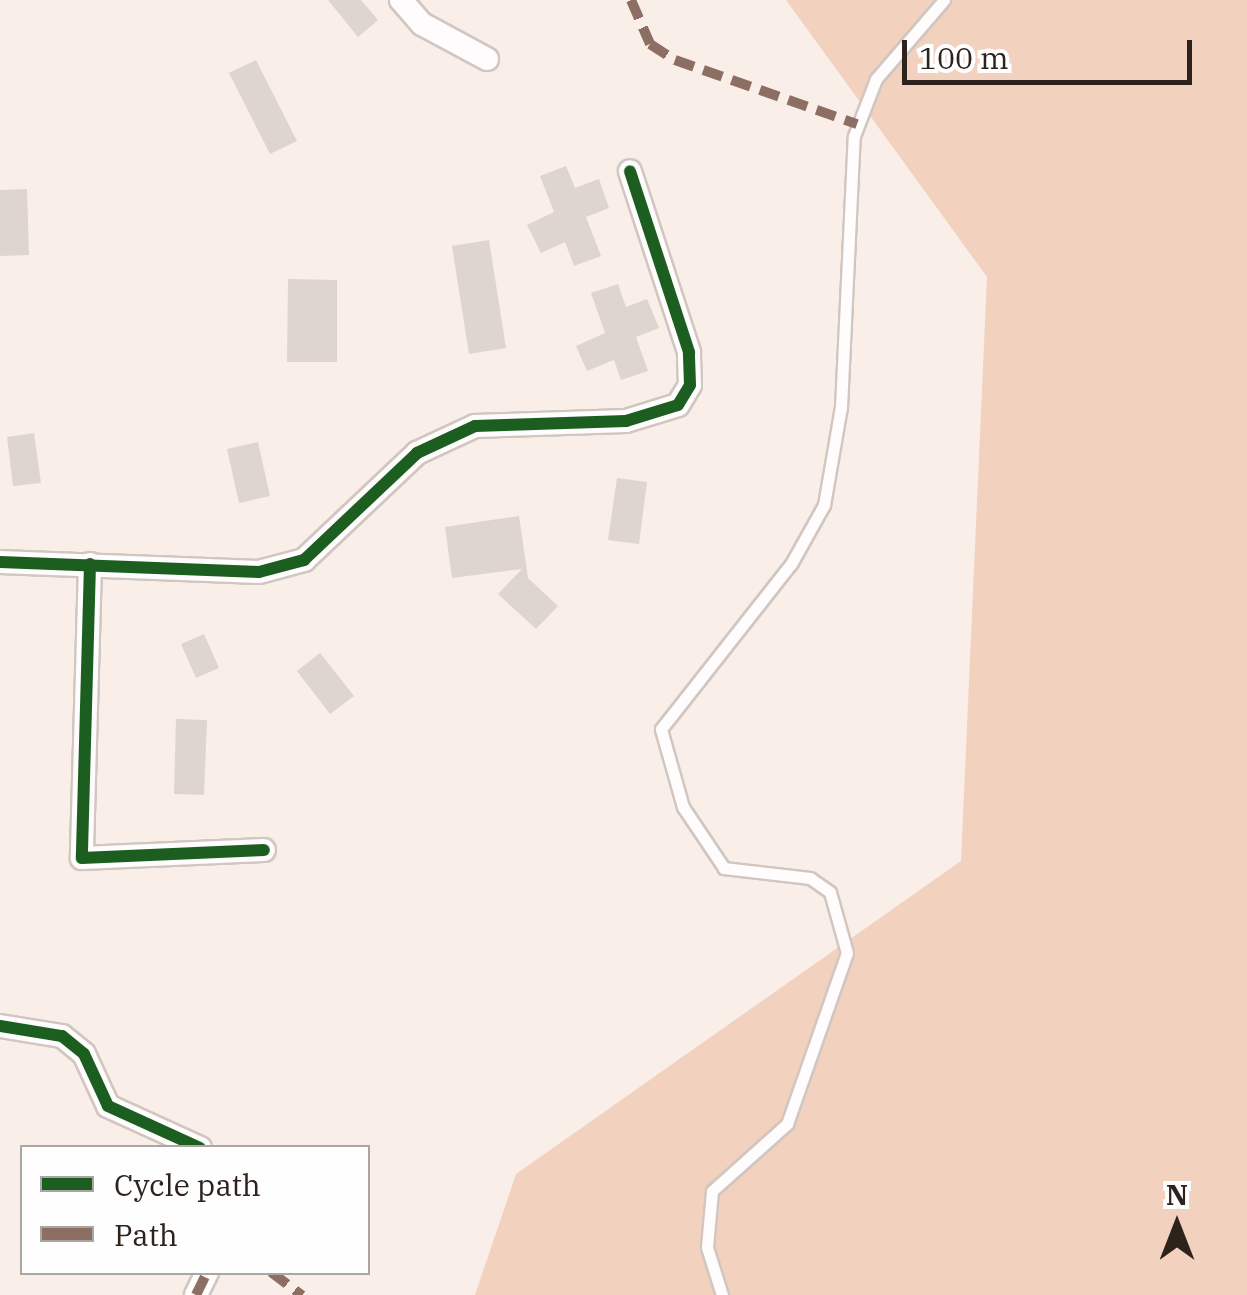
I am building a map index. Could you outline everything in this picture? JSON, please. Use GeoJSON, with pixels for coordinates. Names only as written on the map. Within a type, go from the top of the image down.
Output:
{"type":"FeatureCollection","features":[{"type":"Feature","properties":{"kind":"street"},"geometry":{"type":"LineString","coordinates":[[401,0],[422,24],[486,59]]}},
{"type":"Feature","properties":{"kind":"street"},"geometry":{"type":"LineString","coordinates":[[0,562],[259,572],[304,560],[417,453],[475,426],[626,421],[678,405],[690,385],[689,352],[630,171]]}},
{"type":"Feature","properties":{"kind":"street"},"geometry":{"type":"LineString","coordinates":[[90,564],[82,858],[264,850]]}},
{"type":"Feature","properties":{"kind":"street"},"geometry":{"type":"LineString","coordinates":[[0,1026],[62,1036],[84,1054],[108,1106],[193,1145]]}},
{"type":"Feature","properties":{"kind":"lane"},"geometry":{"type":"LineString","coordinates":[[722,1295],[707,1248],[712,1191],[787,1124],[848,952],[830,892],[810,878],[724,868],[682,807],[661,728],[791,564],[824,505],[841,407],[854,136],[876,80],[944,0]]}},
{"type":"Feature","properties":{"kind":"shaded area"},"geometry":{"type":"Polygon","coordinates":[[[786,0],[1247,0],[1247,1295],[475,1295],[516,1174],[961,861],[987,277],[786,0]]]}},
{"type":"Feature","properties":{"kind":"building"},"geometry":{"type":"Polygon","coordinates":[[[328,0],[361,0],[378,20],[358,37],[328,0]]]}},
{"type":"Feature","properties":{"kind":"building"},"geometry":{"type":"Polygon","coordinates":[[[256,60],[297,141],[270,154],[229,73],[256,60]]]}},
{"type":"Feature","properties":{"kind":"building"},"geometry":{"type":"Polygon","coordinates":[[[566,166],[575,188],[599,179],[609,208],[586,217],[601,256],[574,266],[565,242],[541,253],[527,225],[554,212],[540,176],[566,166]]]}},
{"type":"Feature","properties":{"kind":"building"},"geometry":{"type":"Polygon","coordinates":[[[27,189],[29,255],[0,256],[0,190],[27,189]]]}},
{"type":"Feature","properties":{"kind":"building"},"geometry":{"type":"Polygon","coordinates":[[[489,240],[506,348],[469,354],[452,246],[489,240]]]}},
{"type":"Feature","properties":{"kind":"building"},"geometry":{"type":"Polygon","coordinates":[[[288,279],[337,280],[337,362],[287,362],[288,279]]]}},
{"type":"Feature","properties":{"kind":"building"},"geometry":{"type":"Polygon","coordinates":[[[618,284],[626,307],[647,299],[659,328],[636,337],[648,371],[621,380],[614,360],[587,371],[576,346],[605,333],[591,293],[618,284]]]}},
{"type":"Feature","properties":{"kind":"building"},"geometry":{"type":"Polygon","coordinates":[[[34,433],[41,483],[13,486],[7,437],[34,433]]]}},
{"type":"Feature","properties":{"kind":"building"},"geometry":{"type":"Polygon","coordinates":[[[258,442],[270,496],[239,503],[227,449],[258,442]]]}},
{"type":"Feature","properties":{"kind":"building"},"geometry":{"type":"Polygon","coordinates":[[[617,478],[647,482],[639,544],[608,540],[617,478]]]}},
{"type":"Feature","properties":{"kind":"building"},"geometry":{"type":"Polygon","coordinates":[[[519,516],[528,578],[558,606],[536,629],[498,594],[522,569],[452,578],[445,527],[519,516]]]}},
{"type":"Feature","properties":{"kind":"building"},"geometry":{"type":"Polygon","coordinates":[[[204,634],[219,668],[196,678],[181,644],[204,634]]]}},
{"type":"Feature","properties":{"kind":"building"},"geometry":{"type":"Polygon","coordinates":[[[320,653],[354,696],[330,714],[297,671],[320,653]]]}},
{"type":"Feature","properties":{"kind":"building"},"geometry":{"type":"Polygon","coordinates":[[[176,719],[207,720],[204,795],[174,794],[176,719]]]}},
{"type":"Feature","properties":{"kind":"marked path"},"geometry":{"type":"LineString","coordinates":[[631,0],[650,44],[675,60],[857,124]]}},
{"type":"Feature","properties":{"kind":"marked path"},"geometry":{"type":"LineString","coordinates":[[196,1295],[206,1275]]}},
{"type":"Feature","properties":{"kind":"marked path"},"geometry":{"type":"LineString","coordinates":[[275,1275],[302,1295]]}},
{"type":"Feature","properties":{"kind":"cycle path"},"geometry":{"type":"LineString","coordinates":[[0,562],[259,572],[304,560],[417,453],[475,426],[626,421],[678,405],[690,385],[689,352],[630,171]]}},
{"type":"Feature","properties":{"kind":"cycle path"},"geometry":{"type":"LineString","coordinates":[[90,564],[82,858],[264,850]]}},
{"type":"Feature","properties":{"kind":"cycle path"},"geometry":{"type":"LineString","coordinates":[[0,1026],[62,1036],[84,1054],[108,1106],[193,1145]]}}]}
